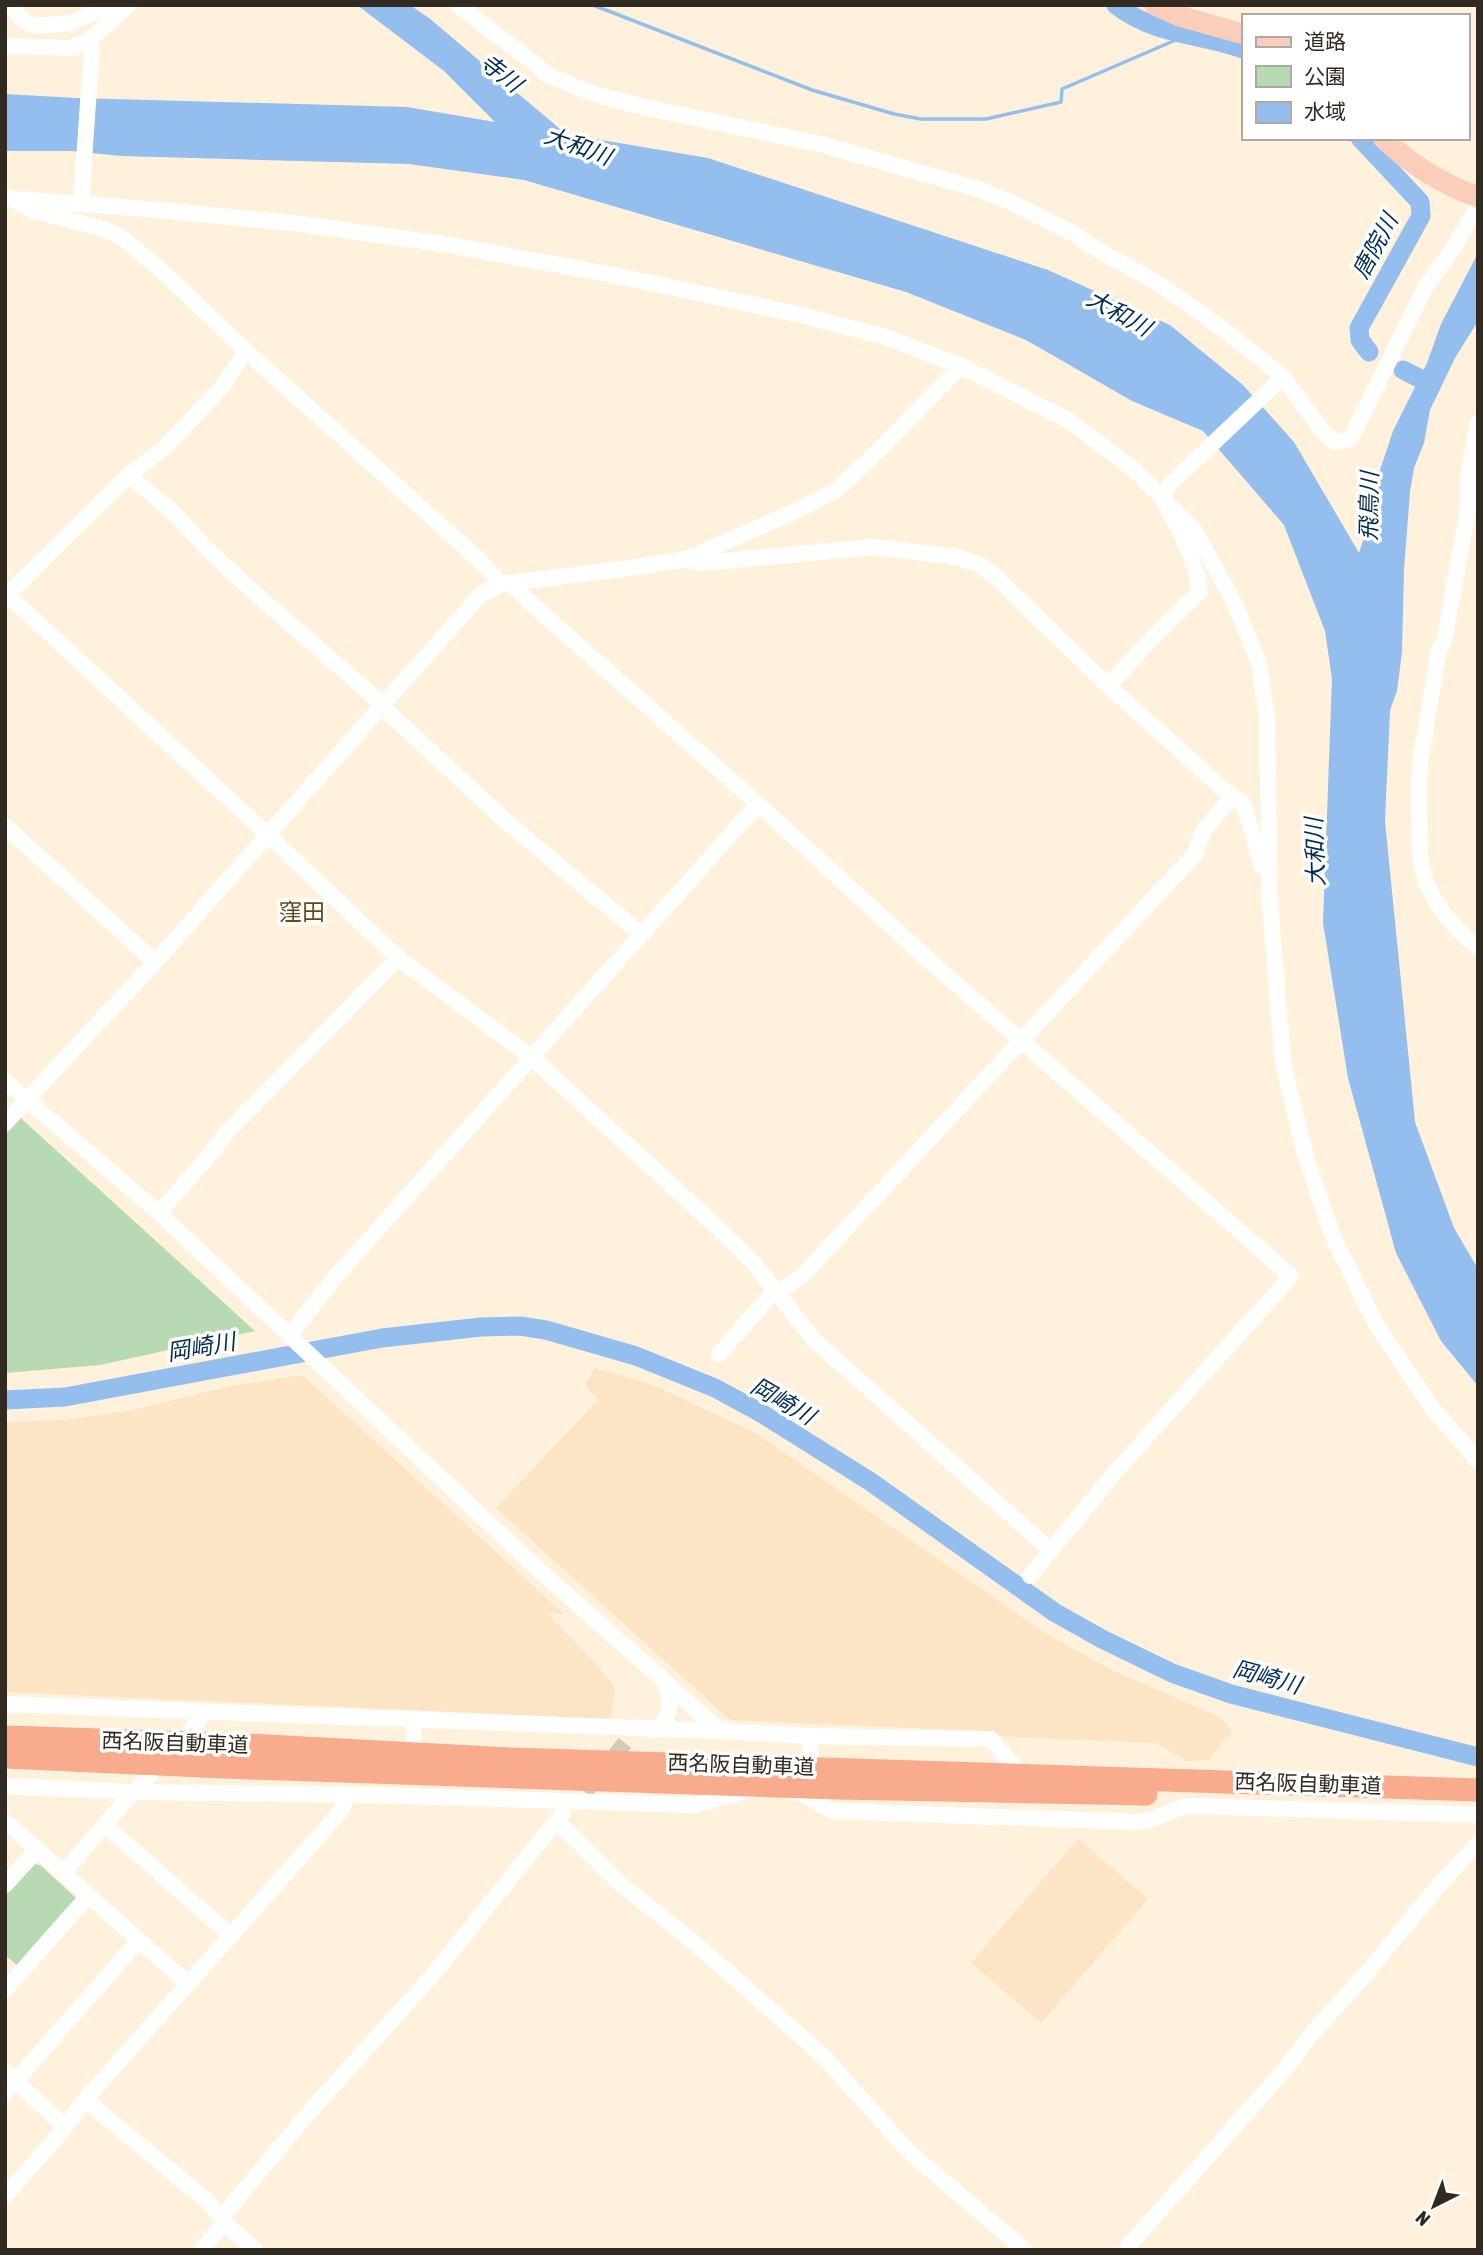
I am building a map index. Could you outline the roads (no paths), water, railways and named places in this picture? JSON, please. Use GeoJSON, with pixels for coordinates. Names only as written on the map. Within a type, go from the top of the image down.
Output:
{"type":"FeatureCollection","features":[{"type":"Feature","properties":{"kind":"highway","name":"西名阪自動車道"},"geometry":{"type":"LineString","coordinates":[[5,1737],[228,1744],[511,1759],[697,1773]]}},
{"type":"Feature","properties":{"kind":"highway","name":"西名阪自動車道"},"geometry":{"type":"LineString","coordinates":[[5,1757],[251,1768],[697,1773],[1136,1786],[1478,1790]]}},
{"type":"Feature","properties":{"kind":"highway","name":"西名阪自動車道"},"geometry":{"type":"LineString","coordinates":[[1136,1786],[1478,1805]]}},
{"type":"Feature","properties":{"kind":"main road"},"geometry":{"type":"LineString","coordinates":[[1155,5],[1179,16],[1242,34]]}},
{"type":"Feature","properties":{"kind":"main road"},"geometry":{"type":"LineString","coordinates":[[1385,140],[1430,176],[1478,197]]}},
{"type":"Feature","properties":{"kind":"street"},"geometry":{"type":"LineString","coordinates":[[11,5],[24,21],[33,26],[71,23],[113,5]]}},
{"type":"Feature","properties":{"kind":"street"},"geometry":{"type":"LineString","coordinates":[[5,46],[71,48],[88,41],[129,5]]}},
{"type":"Feature","properties":{"kind":"street"},"geometry":{"type":"LineString","coordinates":[[457,5],[544,73],[593,94],[820,144],[978,188],[1013,203],[1076,235],[1161,285],[1232,336],[1335,442],[1345,441],[1352,436],[1426,286],[1459,240],[1478,205]]}},
{"type":"Feature","properties":{"kind":"street"},"geometry":{"type":"LineString","coordinates":[[81,200],[92,48],[88,41]]}},
{"type":"Feature","properties":{"kind":"street"},"geometry":{"type":"LineString","coordinates":[[6,198],[81,200],[301,224],[449,244],[797,314],[882,336],[961,366],[1068,420],[1164,491],[1195,531],[1234,602],[1259,663],[1267,718],[1270,904],[1283,1063],[1305,1154],[1333,1237],[1378,1328],[1433,1409],[1478,1461]]}},
{"type":"Feature","properties":{"kind":"street"},"geometry":{"type":"LineString","coordinates":[[6,198],[32,210],[120,236],[162,271],[246,351],[758,804],[924,956],[1291,1276],[1116,1471],[1030,1576]]}},
{"type":"Feature","properties":{"kind":"street"},"geometry":{"type":"LineString","coordinates":[[246,351],[221,388],[166,446],[129,475],[7,598],[268,835],[398,958],[532,1058],[752,1261],[815,1341],[1051,1551]]}},
{"type":"Feature","properties":{"kind":"street"},"geometry":{"type":"LineString","coordinates":[[5,1123],[155,962],[473,601],[489,589],[506,583],[686,559],[798,510],[835,491],[961,366]]}},
{"type":"Feature","properties":{"kind":"street"},"geometry":{"type":"LineString","coordinates":[[1164,491],[1277,383]]}},
{"type":"Feature","properties":{"kind":"street"},"geometry":{"type":"LineString","coordinates":[[1478,423],[1468,476],[1468,509],[1445,638],[1439,649],[1419,784],[1420,855],[1426,884],[1443,913],[1478,947]]}},
{"type":"Feature","properties":{"kind":"street"},"geometry":{"type":"LineString","coordinates":[[129,475],[178,517],[206,549],[248,588],[374,697],[509,824],[642,935]]}},
{"type":"Feature","properties":{"kind":"street"},"geometry":{"type":"LineString","coordinates":[[1108,686],[1200,591],[1195,564],[1164,491]]}},
{"type":"Feature","properties":{"kind":"street"},"geometry":{"type":"LineString","coordinates":[[686,559],[701,563],[875,547],[956,557],[979,564],[998,578],[1108,686],[1232,797],[1243,803],[1261,862],[1270,904]]}},
{"type":"Feature","properties":{"kind":"street"},"geometry":{"type":"LineString","coordinates":[[719,1354],[776,1292],[801,1277],[1023,1041],[1195,854],[1203,831],[1232,797]]}},
{"type":"Feature","properties":{"kind":"street"},"geometry":{"type":"LineString","coordinates":[[289,1336],[337,1276],[758,804]]}},
{"type":"Feature","properties":{"kind":"street"},"geometry":{"type":"LineString","coordinates":[[5,826],[155,962]]}},
{"type":"Feature","properties":{"kind":"street"},"geometry":{"type":"LineString","coordinates":[[159,1213],[228,1131],[398,958]]}},
{"type":"Feature","properties":{"kind":"street"},"geometry":{"type":"LineString","coordinates":[[5,1081],[159,1213],[538,1569],[720,1731]]}},
{"type":"Feature","properties":{"kind":"street"},"geometry":{"type":"LineString","coordinates":[[652,1730],[663,1722],[669,1712],[669,1698],[664,1681]]}},
{"type":"Feature","properties":{"kind":"street"},"geometry":{"type":"LineString","coordinates":[[5,1704],[413,1719],[625,1736],[652,1730],[991,1739],[1012,1764]]}},
{"type":"Feature","properties":{"kind":"street"},"geometry":{"type":"LineString","coordinates":[[190,1731],[204,1713]]}},
{"type":"Feature","properties":{"kind":"street"},"geometry":{"type":"LineString","coordinates":[[413,1719],[414,1740]]}},
{"type":"Feature","properties":{"kind":"street"},"geometry":{"type":"LineString","coordinates":[[809,1736],[816,1802]]}},
{"type":"Feature","properties":{"kind":"street"},"geometry":{"type":"LineString","coordinates":[[62,1873],[150,1775]]}},
{"type":"Feature","properties":{"kind":"street"},"geometry":{"type":"LineString","coordinates":[[5,1786],[133,1792],[348,1794],[372,1788],[695,1805],[744,1791],[792,1791],[800,1792],[834,1811],[1148,1822],[1181,1807],[1190,1806],[1478,1815]]}},
{"type":"Feature","properties":{"kind":"street"},"geometry":{"type":"LineString","coordinates":[[5,2196],[85,2100],[341,1811],[348,1794]]}},
{"type":"Feature","properties":{"kind":"street"},"geometry":{"type":"LineString","coordinates":[[201,2250],[220,2227],[221,2218],[324,2095],[421,1989],[556,1821],[580,1799]]}},
{"type":"Feature","properties":{"kind":"street"},"geometry":{"type":"LineString","coordinates":[[1056,1805],[1070,1819]]}},
{"type":"Feature","properties":{"kind":"street"},"geometry":{"type":"LineString","coordinates":[[5,1821],[188,1984]]}},
{"type":"Feature","properties":{"kind":"street"},"geometry":{"type":"LineString","coordinates":[[556,1821],[618,1882],[692,1941],[823,2056],[910,2152],[1025,2250]]}},
{"type":"Feature","properties":{"kind":"street"},"geometry":{"type":"LineString","coordinates":[[106,1826],[231,1936]]}},
{"type":"Feature","properties":{"kind":"street"},"geometry":{"type":"LineString","coordinates":[[1125,2250],[1286,2068],[1313,2032],[1365,1975],[1437,1886],[1478,1843]]}},
{"type":"Feature","properties":{"kind":"street"},"geometry":{"type":"LineString","coordinates":[[5,1885],[37,1850]]}},
{"type":"Feature","properties":{"kind":"street"},"geometry":{"type":"LineString","coordinates":[[5,1990],[88,1896]]}},
{"type":"Feature","properties":{"kind":"street"},"geometry":{"type":"LineString","coordinates":[[65,2126],[9,2082],[138,1941]]}},
{"type":"Feature","properties":{"kind":"street"},"geometry":{"type":"LineString","coordinates":[[85,2100],[206,2200],[255,2250]]}},
{"type":"Feature","properties":{"kind":"water","name":"大和川"},"geometry":{"type":"Polygon","coordinates":[[[357,5],[410,5],[566,134],[708,158],[1048,270],[1170,325],[1243,385],[1294,442],[1359,553],[1368,524],[1371,497],[1393,431],[1427,363],[1441,324],[1478,253],[1478,321],[1455,358],[1430,410],[1410,492],[1404,569],[1402,652],[1397,691],[1390,710],[1385,821],[1415,1122],[1454,1228],[1478,1269],[1478,1386],[1441,1341],[1396,1253],[1348,1078],[1323,923],[1332,679],[1325,631],[1284,525],[1203,431],[1132,401],[1026,340],[906,292],[524,180],[409,164],[121,156],[71,151],[5,151],[5,94],[407,107],[495,122],[444,71],[357,5]]]}},
{"type":"Feature","properties":{"kind":"waterway"},"geometry":{"type":"LineString","coordinates":[[593,5],[812,90],[894,114],[921,119],[986,119],[1061,102],[1062,89],[1185,36]]}},
{"type":"Feature","properties":{"kind":"waterway","name":"唐院川"},"geometry":{"type":"LineString","coordinates":[[1116,5],[1146,23],[1242,49]]}},
{"type":"Feature","properties":{"kind":"waterway","name":"唐院川"},"geometry":{"type":"LineString","coordinates":[[1362,140],[1420,202],[1421,216],[1359,328],[1360,340],[1369,352]]}},
{"type":"Feature","properties":{"kind":"waterway","name":"唐院川"},"geometry":{"type":"LineString","coordinates":[[1403,370],[1427,382]]}},
{"type":"Feature","properties":{"kind":"waterway","name":"岡崎川"},"geometry":{"type":"LineString","coordinates":[[5,1400],[65,1397],[382,1338],[481,1327],[520,1326],[546,1330],[636,1356],[715,1388],[761,1413],[871,1482],[1054,1612],[1172,1673],[1231,1694],[1478,1757]]}},
{"type":"Feature","properties":{"kind":"tunnel"},"geometry":{"type":"LineString","coordinates":[[585,1792],[625,1743]]}},
{"type":"Feature","properties":{"kind":"district","name":"窪田"},"geometry":{"type":"Point","coordinates":[302,912]}},
{"type":"Feature","properties":{"kind":"water label","name":"寺川"},"geometry":{"type":"Point","coordinates":[501,73]}},
{"type":"Feature","properties":{"kind":"water label","name":"飛鳥川"},"geometry":{"type":"Point","coordinates":[1369,506]}}]}
